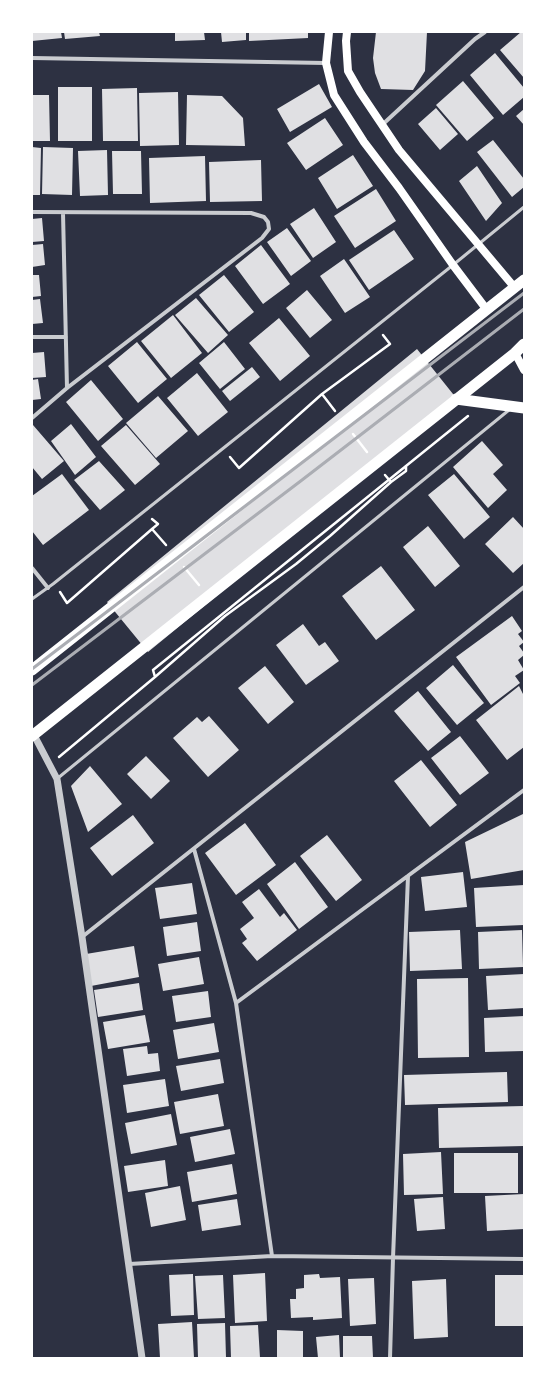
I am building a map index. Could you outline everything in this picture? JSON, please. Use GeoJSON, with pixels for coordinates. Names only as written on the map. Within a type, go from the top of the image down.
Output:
{"type":"FeatureCollection","features":[{"type":"Feature","properties":{"kind":"highway"},"geometry":{"type":"LineString","coordinates":[[32,670],[524,280]]}},
{"type":"Feature","properties":{"kind":"highway"},"geometry":{"type":"LineString","coordinates":[[33,735],[524,344]]}},
{"type":"Feature","properties":{"kind":"highway"},"geometry":{"type":"LineString","coordinates":[[456,399],[519,407]]}},
{"type":"Feature","properties":{"kind":"main road"},"geometry":{"type":"LineString","coordinates":[[329,32],[326,63],[334,95],[360,135],[487,310]]}},
{"type":"Feature","properties":{"kind":"main road"},"geometry":{"type":"LineString","coordinates":[[347,32],[346,41],[348,71],[360,92],[399,150],[515,288]]}},
{"type":"Feature","properties":{"kind":"main road"},"geometry":{"type":"LineString","coordinates":[[514,353],[524,370]]}},
{"type":"Feature","properties":{"kind":"street"},"geometry":{"type":"LineString","coordinates":[[475,39],[477,32]]}},
{"type":"Feature","properties":{"kind":"street"},"geometry":{"type":"LineString","coordinates":[[382,125],[475,39],[485,32]]}},
{"type":"Feature","properties":{"kind":"street"},"geometry":{"type":"LineString","coordinates":[[32,58],[326,63]]}},
{"type":"Feature","properties":{"kind":"street"},"geometry":{"type":"LineString","coordinates":[[32,212],[251,214],[264,217],[268,222],[269,229],[262,238],[67,388],[32,418]]}},
{"type":"Feature","properties":{"kind":"street"},"geometry":{"type":"LineString","coordinates":[[63,213],[67,388]]}},
{"type":"Feature","properties":{"kind":"street"},"geometry":{"type":"LineString","coordinates":[[32,337],[66,337]]}},
{"type":"Feature","properties":{"kind":"street"},"geometry":{"type":"LineString","coordinates":[[32,568],[48,588]]}},
{"type":"Feature","properties":{"kind":"street"},"geometry":{"type":"LineString","coordinates":[[82,937],[524,587]]}},
{"type":"Feature","properties":{"kind":"street"},"geometry":{"type":"LineString","coordinates":[[33,735],[56,779],[82,937],[142,1358]]}},
{"type":"Feature","properties":{"kind":"street"},"geometry":{"type":"LineString","coordinates":[[236,1003],[524,790]]}},
{"type":"Feature","properties":{"kind":"street"},"geometry":{"type":"LineString","coordinates":[[194,849],[236,1003],[272,1256]]}},
{"type":"Feature","properties":{"kind":"street"},"geometry":{"type":"LineString","coordinates":[[390,1358],[408,876]]}},
{"type":"Feature","properties":{"kind":"street"},"geometry":{"type":"LineString","coordinates":[[129,1264],[272,1256],[524,1260]]}},
{"type":"Feature","properties":{"kind":"lane"},"geometry":{"type":"LineString","coordinates":[[32,599],[48,588],[524,207]]}},
{"type":"Feature","properties":{"kind":"lane"},"geometry":{"type":"LineString","coordinates":[[56,779],[519,407]]}},
{"type":"Feature","properties":{"kind":"path"},"geometry":{"type":"LineString","coordinates":[[239,468],[322,394],[390,344]]}},
{"type":"Feature","properties":{"kind":"path"},"geometry":{"type":"LineString","coordinates":[[322,394],[337,413]]}},
{"type":"Feature","properties":{"kind":"path"},"geometry":{"type":"LineString","coordinates":[[155,677],[153,670],[406,467],[484,402]]}},
{"type":"Feature","properties":{"kind":"path"},"geometry":{"type":"LineString","coordinates":[[351,432],[371,457]]}},
{"type":"Feature","properties":{"kind":"path"},"geometry":{"type":"LineString","coordinates":[[49,765],[155,677],[225,616],[314,550],[391,482],[406,471],[406,467]]}},
{"type":"Feature","properties":{"kind":"path"},"geometry":{"type":"LineString","coordinates":[[381,470],[391,482]]}},
{"type":"Feature","properties":{"kind":"path"},"geometry":{"type":"LineString","coordinates":[[67,603],[158,524]]}},
{"type":"Feature","properties":{"kind":"path"},"geometry":{"type":"LineString","coordinates":[[152,529],[167,546]]}},
{"type":"Feature","properties":{"kind":"path"},"geometry":{"type":"LineString","coordinates":[[309,544],[314,550]]}},
{"type":"Feature","properties":{"kind":"path"},"geometry":{"type":"LineString","coordinates":[[181,564],[201,587]]}},
{"type":"Feature","properties":{"kind":"path"},"geometry":{"type":"LineString","coordinates":[[220,610],[225,616]]}},
{"type":"Feature","properties":{"kind":"building"},"geometry":{"type":"Polygon","coordinates":[[[32,32],[61,32],[62,38],[32,41],[32,32]]]}},
{"type":"Feature","properties":{"kind":"building"},"geometry":{"type":"Polygon","coordinates":[[[64,32],[99,32],[100,36],[65,39],[64,32]]]}},
{"type":"Feature","properties":{"kind":"building"},"geometry":{"type":"Polygon","coordinates":[[[175,32],[204,32],[205,40],[175,41],[175,32]]]}},
{"type":"Feature","properties":{"kind":"building"},"geometry":{"type":"Polygon","coordinates":[[[221,32],[246,32],[246,40],[222,42],[221,32]]]}},
{"type":"Feature","properties":{"kind":"building"},"geometry":{"type":"Polygon","coordinates":[[[249,32],[308,32],[308,38],[249,41],[249,32]]]}},
{"type":"Feature","properties":{"kind":"building"},"geometry":{"type":"Polygon","coordinates":[[[376,32],[427,32],[425,71],[413,90],[381,89],[375,73],[373,58],[376,32]]]}},
{"type":"Feature","properties":{"kind":"building"},"geometry":{"type":"Polygon","coordinates":[[[521,32],[524,32],[524,78],[500,50],[521,32]]]}},
{"type":"Feature","properties":{"kind":"building"},"geometry":{"type":"Polygon","coordinates":[[[495,53],[524,88],[524,97],[503,115],[470,75],[495,53]]]}},
{"type":"Feature","properties":{"kind":"building"},"geometry":{"type":"Polygon","coordinates":[[[463,81],[494,118],[467,141],[436,105],[463,81]]]}},
{"type":"Feature","properties":{"kind":"building"},"geometry":{"type":"Polygon","coordinates":[[[319,84],[332,107],[290,132],[277,109],[319,84]]]}},
{"type":"Feature","properties":{"kind":"building"},"geometry":{"type":"Polygon","coordinates":[[[58,87],[92,87],[92,141],[58,141],[58,87]]]}},
{"type":"Feature","properties":{"kind":"building"},"geometry":{"type":"Polygon","coordinates":[[[137,88],[138,141],[103,141],[102,89],[137,88]]]}},
{"type":"Feature","properties":{"kind":"building"},"geometry":{"type":"Polygon","coordinates":[[[178,92],[179,145],[140,146],[139,93],[178,92]]]}},
{"type":"Feature","properties":{"kind":"building"},"geometry":{"type":"Polygon","coordinates":[[[32,95],[49,95],[50,141],[32,141],[32,95]]]}},
{"type":"Feature","properties":{"kind":"building"},"geometry":{"type":"Polygon","coordinates":[[[187,95],[222,96],[243,118],[245,146],[186,145],[187,95]]]}},
{"type":"Feature","properties":{"kind":"building"},"geometry":{"type":"Polygon","coordinates":[[[436,108],[458,134],[440,150],[418,124],[436,108]]]}},
{"type":"Feature","properties":{"kind":"building"},"geometry":{"type":"Polygon","coordinates":[[[524,109],[524,125],[516,116],[524,109]]]}},
{"type":"Feature","properties":{"kind":"building"},"geometry":{"type":"Polygon","coordinates":[[[325,118],[343,145],[306,170],[287,143],[325,118]]]}},
{"type":"Feature","properties":{"kind":"building"},"geometry":{"type":"Polygon","coordinates":[[[493,140],[524,179],[524,187],[512,197],[477,152],[493,140]]]}},
{"type":"Feature","properties":{"kind":"building"},"geometry":{"type":"Polygon","coordinates":[[[32,147],[41,148],[40,195],[32,195],[32,147]]]}},
{"type":"Feature","properties":{"kind":"building"},"geometry":{"type":"Polygon","coordinates":[[[43,147],[73,148],[72,195],[42,194],[43,147]]]}},
{"type":"Feature","properties":{"kind":"building"},"geometry":{"type":"Polygon","coordinates":[[[107,150],[108,195],[80,196],[78,151],[107,150]]]}},
{"type":"Feature","properties":{"kind":"building"},"geometry":{"type":"Polygon","coordinates":[[[112,151],[141,151],[142,194],[113,194],[112,151]]]}},
{"type":"Feature","properties":{"kind":"building"},"geometry":{"type":"Polygon","coordinates":[[[353,155],[373,186],[337,209],[318,178],[353,155]]]}},
{"type":"Feature","properties":{"kind":"building"},"geometry":{"type":"Polygon","coordinates":[[[205,156],[206,201],[150,203],[149,158],[205,156]]]}},
{"type":"Feature","properties":{"kind":"building"},"geometry":{"type":"Polygon","coordinates":[[[261,160],[262,201],[210,202],[209,162],[261,160]]]}},
{"type":"Feature","properties":{"kind":"building"},"geometry":{"type":"Polygon","coordinates":[[[477,166],[502,203],[486,221],[459,181],[477,166]]]}},
{"type":"Feature","properties":{"kind":"building"},"geometry":{"type":"Polygon","coordinates":[[[376,189],[396,221],[355,248],[334,216],[376,189]]]}},
{"type":"Feature","properties":{"kind":"building"},"geometry":{"type":"Polygon","coordinates":[[[314,208],[336,242],[313,258],[290,224],[314,208]]]}},
{"type":"Feature","properties":{"kind":"building"},"geometry":{"type":"Polygon","coordinates":[[[42,218],[44,241],[32,242],[32,219],[42,218]]]}},
{"type":"Feature","properties":{"kind":"building"},"geometry":{"type":"Polygon","coordinates":[[[287,228],[311,261],[291,276],[267,242],[287,228]]]}},
{"type":"Feature","properties":{"kind":"building"},"geometry":{"type":"Polygon","coordinates":[[[394,230],[414,259],[369,290],[349,260],[394,230]]]}},
{"type":"Feature","properties":{"kind":"building"},"geometry":{"type":"Polygon","coordinates":[[[43,244],[45,265],[32,267],[32,245],[43,244]]]}},
{"type":"Feature","properties":{"kind":"building"},"geometry":{"type":"Polygon","coordinates":[[[261,245],[290,284],[263,304],[235,266],[261,245]]]}},
{"type":"Feature","properties":{"kind":"building"},"geometry":{"type":"Polygon","coordinates":[[[344,259],[370,297],[345,313],[320,276],[344,259]]]}},
{"type":"Feature","properties":{"kind":"building"},"geometry":{"type":"Polygon","coordinates":[[[32,275],[39,275],[41,296],[32,297],[32,275]]]}},
{"type":"Feature","properties":{"kind":"building"},"geometry":{"type":"Polygon","coordinates":[[[224,275],[254,312],[229,332],[199,295],[224,275]]]}},
{"type":"Feature","properties":{"kind":"building"},"geometry":{"type":"Polygon","coordinates":[[[307,290],[332,320],[310,338],[286,308],[307,290]]]}},
{"type":"Feature","properties":{"kind":"building"},"geometry":{"type":"Polygon","coordinates":[[[196,298],[228,335],[208,353],[175,315],[196,298]]]}},
{"type":"Feature","properties":{"kind":"building"},"geometry":{"type":"Polygon","coordinates":[[[40,299],[43,323],[32,324],[32,300],[40,299]]]}},
{"type":"Feature","properties":{"kind":"building"},"geometry":{"type":"Polygon","coordinates":[[[173,315],[202,353],[171,378],[141,341],[173,315]]]}},
{"type":"Feature","properties":{"kind":"building"},"geometry":{"type":"Polygon","coordinates":[[[279,318],[310,356],[280,381],[249,343],[279,318]]]}},
{"type":"Feature","properties":{"kind":"building"},"geometry":{"type":"Polygon","coordinates":[[[137,342],[167,379],[138,403],[108,366],[137,342]]]}},
{"type":"Feature","properties":{"kind":"building"},"geometry":{"type":"Polygon","coordinates":[[[224,342],[245,369],[220,389],[199,363],[224,342]]]}},
{"type":"Feature","properties":{"kind":"building"},"geometry":{"type":"Polygon","coordinates":[[[417,349],[457,399],[148,652],[107,602],[417,349]]]}},
{"type":"Feature","properties":{"kind":"building"},"geometry":{"type":"Polygon","coordinates":[[[44,352],[46,377],[32,378],[32,353],[44,352]]]}},
{"type":"Feature","properties":{"kind":"building"},"geometry":{"type":"Polygon","coordinates":[[[252,367],[260,377],[230,401],[222,391],[252,367]]]}},
{"type":"Feature","properties":{"kind":"building"},"geometry":{"type":"Polygon","coordinates":[[[197,373],[228,412],[198,436],[167,398],[197,373]]]}},
{"type":"Feature","properties":{"kind":"building"},"geometry":{"type":"Polygon","coordinates":[[[38,379],[41,399],[32,400],[32,380],[38,379]]]}},
{"type":"Feature","properties":{"kind":"building"},"geometry":{"type":"Polygon","coordinates":[[[91,380],[123,419],[98,441],[66,402],[91,380]]]}},
{"type":"Feature","properties":{"kind":"building"},"geometry":{"type":"Polygon","coordinates":[[[158,396],[188,431],[156,458],[126,423],[158,396]]]}},
{"type":"Feature","properties":{"kind":"building"},"geometry":{"type":"Polygon","coordinates":[[[71,424],[96,457],[75,475],[51,441],[71,424]]]}},
{"type":"Feature","properties":{"kind":"building"},"geometry":{"type":"Polygon","coordinates":[[[33,425],[64,461],[42,479],[32,467],[33,425]]]}},
{"type":"Feature","properties":{"kind":"building"},"geometry":{"type":"Polygon","coordinates":[[[126,425],[160,464],[135,485],[101,446],[126,425]]]}},
{"type":"Feature","properties":{"kind":"building"},"geometry":{"type":"Polygon","coordinates":[[[482,441],[503,465],[493,474],[507,490],[488,508],[453,467],[482,441]]]}},
{"type":"Feature","properties":{"kind":"building"},"geometry":{"type":"Polygon","coordinates":[[[99,461],[125,490],[100,510],[74,480],[99,461]]]}},
{"type":"Feature","properties":{"kind":"building"},"geometry":{"type":"Polygon","coordinates":[[[62,474],[89,510],[43,545],[32,531],[32,496],[62,474]]]}},
{"type":"Feature","properties":{"kind":"building"},"geometry":{"type":"Polygon","coordinates":[[[454,474],[490,517],[464,539],[428,495],[454,474]]]}},
{"type":"Feature","properties":{"kind":"building"},"geometry":{"type":"Polygon","coordinates":[[[513,517],[524,529],[524,563],[513,573],[485,544],[513,517]]]}},
{"type":"Feature","properties":{"kind":"building"},"geometry":{"type":"Polygon","coordinates":[[[428,526],[460,566],[435,587],[403,547],[428,526]]]}},
{"type":"Feature","properties":{"kind":"building"},"geometry":{"type":"Polygon","coordinates":[[[381,566],[415,610],[376,640],[342,596],[381,566]]]}},
{"type":"Feature","properties":{"kind":"building"},"geometry":{"type":"Polygon","coordinates":[[[512,616],[522,631],[518,634],[524,642],[519,646],[524,655],[518,660],[524,670],[515,676],[520,683],[491,705],[456,657],[512,616]]]}},
{"type":"Feature","properties":{"kind":"building"},"geometry":{"type":"Polygon","coordinates":[[[303,624],[319,646],[325,642],[339,661],[306,685],[276,645],[303,624]]]}},
{"type":"Feature","properties":{"kind":"building"},"geometry":{"type":"Polygon","coordinates":[[[453,665],[484,703],[457,725],[426,688],[453,665]]]}},
{"type":"Feature","properties":{"kind":"building"},"geometry":{"type":"Polygon","coordinates":[[[265,666],[294,702],[268,724],[238,688],[265,666]]]}},
{"type":"Feature","properties":{"kind":"building"},"geometry":{"type":"Polygon","coordinates":[[[519,686],[524,696],[524,747],[507,760],[476,720],[519,686]]]}},
{"type":"Feature","properties":{"kind":"building"},"geometry":{"type":"Polygon","coordinates":[[[418,691],[451,732],[428,751],[394,711],[418,691]]]}},
{"type":"Feature","properties":{"kind":"building"},"geometry":{"type":"Polygon","coordinates":[[[209,716],[239,750],[208,777],[173,738],[197,717],[202,722],[209,716]]]}},
{"type":"Feature","properties":{"kind":"building"},"geometry":{"type":"Polygon","coordinates":[[[460,736],[489,773],[460,795],[431,758],[460,736]]]}},
{"type":"Feature","properties":{"kind":"building"},"geometry":{"type":"Polygon","coordinates":[[[146,756],[170,781],[151,799],[127,774],[146,756]]]}},
{"type":"Feature","properties":{"kind":"building"},"geometry":{"type":"Polygon","coordinates":[[[421,760],[457,805],[430,827],[394,781],[421,760]]]}},
{"type":"Feature","properties":{"kind":"building"},"geometry":{"type":"Polygon","coordinates":[[[90,766],[122,804],[88,832],[71,786],[90,766]]]}},
{"type":"Feature","properties":{"kind":"building"},"geometry":{"type":"Polygon","coordinates":[[[523,814],[524,870],[471,879],[465,842],[523,814]]]}},
{"type":"Feature","properties":{"kind":"building"},"geometry":{"type":"Polygon","coordinates":[[[133,815],[154,843],[112,876],[90,848],[133,815]]]}},
{"type":"Feature","properties":{"kind":"building"},"geometry":{"type":"Polygon","coordinates":[[[245,823],[276,865],[236,895],[205,853],[245,823]]]}},
{"type":"Feature","properties":{"kind":"building"},"geometry":{"type":"Polygon","coordinates":[[[327,835],[362,880],[336,901],[300,856],[327,835]]]}},
{"type":"Feature","properties":{"kind":"building"},"geometry":{"type":"Polygon","coordinates":[[[295,862],[328,907],[299,929],[267,884],[295,862]]]}},
{"type":"Feature","properties":{"kind":"building"},"geometry":{"type":"Polygon","coordinates":[[[463,872],[467,907],[425,911],[421,877],[463,872]]]}},
{"type":"Feature","properties":{"kind":"building"},"geometry":{"type":"Polygon","coordinates":[[[192,883],[197,914],[160,919],[155,888],[192,883]]]}},
{"type":"Feature","properties":{"kind":"building"},"geometry":{"type":"Polygon","coordinates":[[[524,885],[524,925],[476,927],[474,888],[524,885]]]}},
{"type":"Feature","properties":{"kind":"building"},"geometry":{"type":"Polygon","coordinates":[[[259,889],[280,917],[284,913],[297,930],[257,961],[242,943],[247,939],[240,929],[254,918],[242,902],[259,889]]]}},
{"type":"Feature","properties":{"kind":"building"},"geometry":{"type":"Polygon","coordinates":[[[197,922],[201,951],[167,956],[163,927],[197,922]]]}},
{"type":"Feature","properties":{"kind":"building"},"geometry":{"type":"Polygon","coordinates":[[[460,930],[462,969],[410,971],[409,932],[460,930]]]}},
{"type":"Feature","properties":{"kind":"building"},"geometry":{"type":"Polygon","coordinates":[[[522,930],[523,967],[479,969],[478,932],[522,930]]]}},
{"type":"Feature","properties":{"kind":"building"},"geometry":{"type":"Polygon","coordinates":[[[134,946],[139,977],[91,986],[86,954],[134,946]]]}},
{"type":"Feature","properties":{"kind":"building"},"geometry":{"type":"Polygon","coordinates":[[[199,957],[204,984],[163,991],[158,964],[199,957]]]}},
{"type":"Feature","properties":{"kind":"building"},"geometry":{"type":"Polygon","coordinates":[[[524,974],[524,1008],[488,1010],[486,976],[524,974]]]}},
{"type":"Feature","properties":{"kind":"building"},"geometry":{"type":"Polygon","coordinates":[[[468,978],[469,1057],[418,1058],[417,979],[468,978]]]}},
{"type":"Feature","properties":{"kind":"building"},"geometry":{"type":"Polygon","coordinates":[[[139,983],[143,1010],[98,1017],[94,990],[139,983]]]}},
{"type":"Feature","properties":{"kind":"building"},"geometry":{"type":"Polygon","coordinates":[[[208,991],[211,1017],[176,1022],[172,996],[208,991]]]}},
{"type":"Feature","properties":{"kind":"building"},"geometry":{"type":"Polygon","coordinates":[[[145,1015],[150,1042],[108,1049],[103,1022],[145,1015]]]}},
{"type":"Feature","properties":{"kind":"building"},"geometry":{"type":"Polygon","coordinates":[[[524,1016],[524,1051],[485,1052],[484,1018],[524,1016]]]}},
{"type":"Feature","properties":{"kind":"building"},"geometry":{"type":"Polygon","coordinates":[[[214,1023],[219,1052],[178,1059],[173,1030],[214,1023]]]}},
{"type":"Feature","properties":{"kind":"building"},"geometry":{"type":"Polygon","coordinates":[[[147,1046],[148,1054],[158,1053],[160,1071],[127,1076],[123,1049],[147,1046]]]}},
{"type":"Feature","properties":{"kind":"building"},"geometry":{"type":"Polygon","coordinates":[[[220,1059],[224,1083],[181,1091],[176,1066],[220,1059]]]}},
{"type":"Feature","properties":{"kind":"building"},"geometry":{"type":"Polygon","coordinates":[[[507,1072],[508,1102],[405,1105],[404,1075],[507,1072]]]}},
{"type":"Feature","properties":{"kind":"building"},"geometry":{"type":"Polygon","coordinates":[[[165,1079],[169,1106],[127,1113],[123,1085],[165,1079]]]}},
{"type":"Feature","properties":{"kind":"building"},"geometry":{"type":"Polygon","coordinates":[[[218,1094],[224,1126],[180,1134],[174,1102],[218,1094]]]}},
{"type":"Feature","properties":{"kind":"building"},"geometry":{"type":"Polygon","coordinates":[[[524,1106],[524,1146],[439,1148],[438,1108],[524,1106]]]}},
{"type":"Feature","properties":{"kind":"building"},"geometry":{"type":"Polygon","coordinates":[[[171,1114],[177,1145],[131,1154],[125,1123],[171,1114]]]}},
{"type":"Feature","properties":{"kind":"building"},"geometry":{"type":"Polygon","coordinates":[[[230,1129],[235,1154],[195,1162],[190,1137],[230,1129]]]}},
{"type":"Feature","properties":{"kind":"building"},"geometry":{"type":"Polygon","coordinates":[[[441,1152],[443,1194],[404,1195],[403,1154],[441,1152]]]}},
{"type":"Feature","properties":{"kind":"building"},"geometry":{"type":"Polygon","coordinates":[[[454,1153],[518,1153],[518,1193],[454,1193],[454,1153]]]}},
{"type":"Feature","properties":{"kind":"building"},"geometry":{"type":"Polygon","coordinates":[[[165,1160],[168,1186],[128,1192],[124,1166],[165,1160]]]}},
{"type":"Feature","properties":{"kind":"building"},"geometry":{"type":"Polygon","coordinates":[[[232,1164],[237,1194],[192,1202],[187,1172],[232,1164]]]}},
{"type":"Feature","properties":{"kind":"building"},"geometry":{"type":"Polygon","coordinates":[[[180,1186],[186,1220],[151,1227],[145,1193],[180,1186]]]}},
{"type":"Feature","properties":{"kind":"building"},"geometry":{"type":"Polygon","coordinates":[[[524,1194],[524,1229],[487,1231],[485,1196],[524,1194]]]}},
{"type":"Feature","properties":{"kind":"building"},"geometry":{"type":"Polygon","coordinates":[[[443,1197],[445,1229],[417,1231],[414,1199],[443,1197]]]}},
{"type":"Feature","properties":{"kind":"building"},"geometry":{"type":"Polygon","coordinates":[[[237,1199],[241,1225],[202,1231],[198,1205],[237,1199]]]}},
{"type":"Feature","properties":{"kind":"building"},"geometry":{"type":"Polygon","coordinates":[[[265,1273],[267,1321],[235,1323],[233,1275],[265,1273]]]}},
{"type":"Feature","properties":{"kind":"building"},"geometry":{"type":"Polygon","coordinates":[[[193,1274],[194,1315],[171,1316],[169,1275],[193,1274]]]}},
{"type":"Feature","properties":{"kind":"building"},"geometry":{"type":"Polygon","coordinates":[[[319,1274],[320,1278],[340,1277],[342,1318],[313,1320],[313,1317],[291,1318],[290,1299],[296,1299],[296,1289],[304,1288],[304,1275],[319,1274]]]}},
{"type":"Feature","properties":{"kind":"building"},"geometry":{"type":"Polygon","coordinates":[[[223,1275],[225,1318],[198,1319],[195,1276],[223,1275]]]}},
{"type":"Feature","properties":{"kind":"building"},"geometry":{"type":"Polygon","coordinates":[[[495,1275],[524,1275],[524,1326],[495,1326],[495,1275]]]}},
{"type":"Feature","properties":{"kind":"building"},"geometry":{"type":"Polygon","coordinates":[[[374,1278],[376,1324],[350,1326],[348,1279],[374,1278]]]}},
{"type":"Feature","properties":{"kind":"building"},"geometry":{"type":"Polygon","coordinates":[[[446,1279],[448,1337],[414,1339],[412,1281],[446,1279]]]}},
{"type":"Feature","properties":{"kind":"building"},"geometry":{"type":"Polygon","coordinates":[[[192,1322],[194,1358],[160,1358],[158,1324],[192,1322]]]}},
{"type":"Feature","properties":{"kind":"building"},"geometry":{"type":"Polygon","coordinates":[[[225,1323],[226,1358],[198,1358],[197,1324],[225,1323]]]}},
{"type":"Feature","properties":{"kind":"building"},"geometry":{"type":"Polygon","coordinates":[[[258,1325],[260,1358],[231,1358],[230,1326],[258,1325]]]}},
{"type":"Feature","properties":{"kind":"building"},"geometry":{"type":"Polygon","coordinates":[[[277,1330],[303,1331],[303,1358],[277,1358],[277,1330]]]}},
{"type":"Feature","properties":{"kind":"building"},"geometry":{"type":"Polygon","coordinates":[[[339,1335],[340,1358],[318,1358],[316,1337],[339,1335]]]}},
{"type":"Feature","properties":{"kind":"building"},"geometry":{"type":"Polygon","coordinates":[[[343,1336],[372,1336],[373,1358],[343,1358],[343,1336]]]}},
{"type":"Feature","properties":{"kind":"railway"},"geometry":{"type":"LineString","coordinates":[[32,669],[524,293]]}},
{"type":"Feature","properties":{"kind":"railway"},"geometry":{"type":"LineString","coordinates":[[32,685],[524,309]]}}]}
